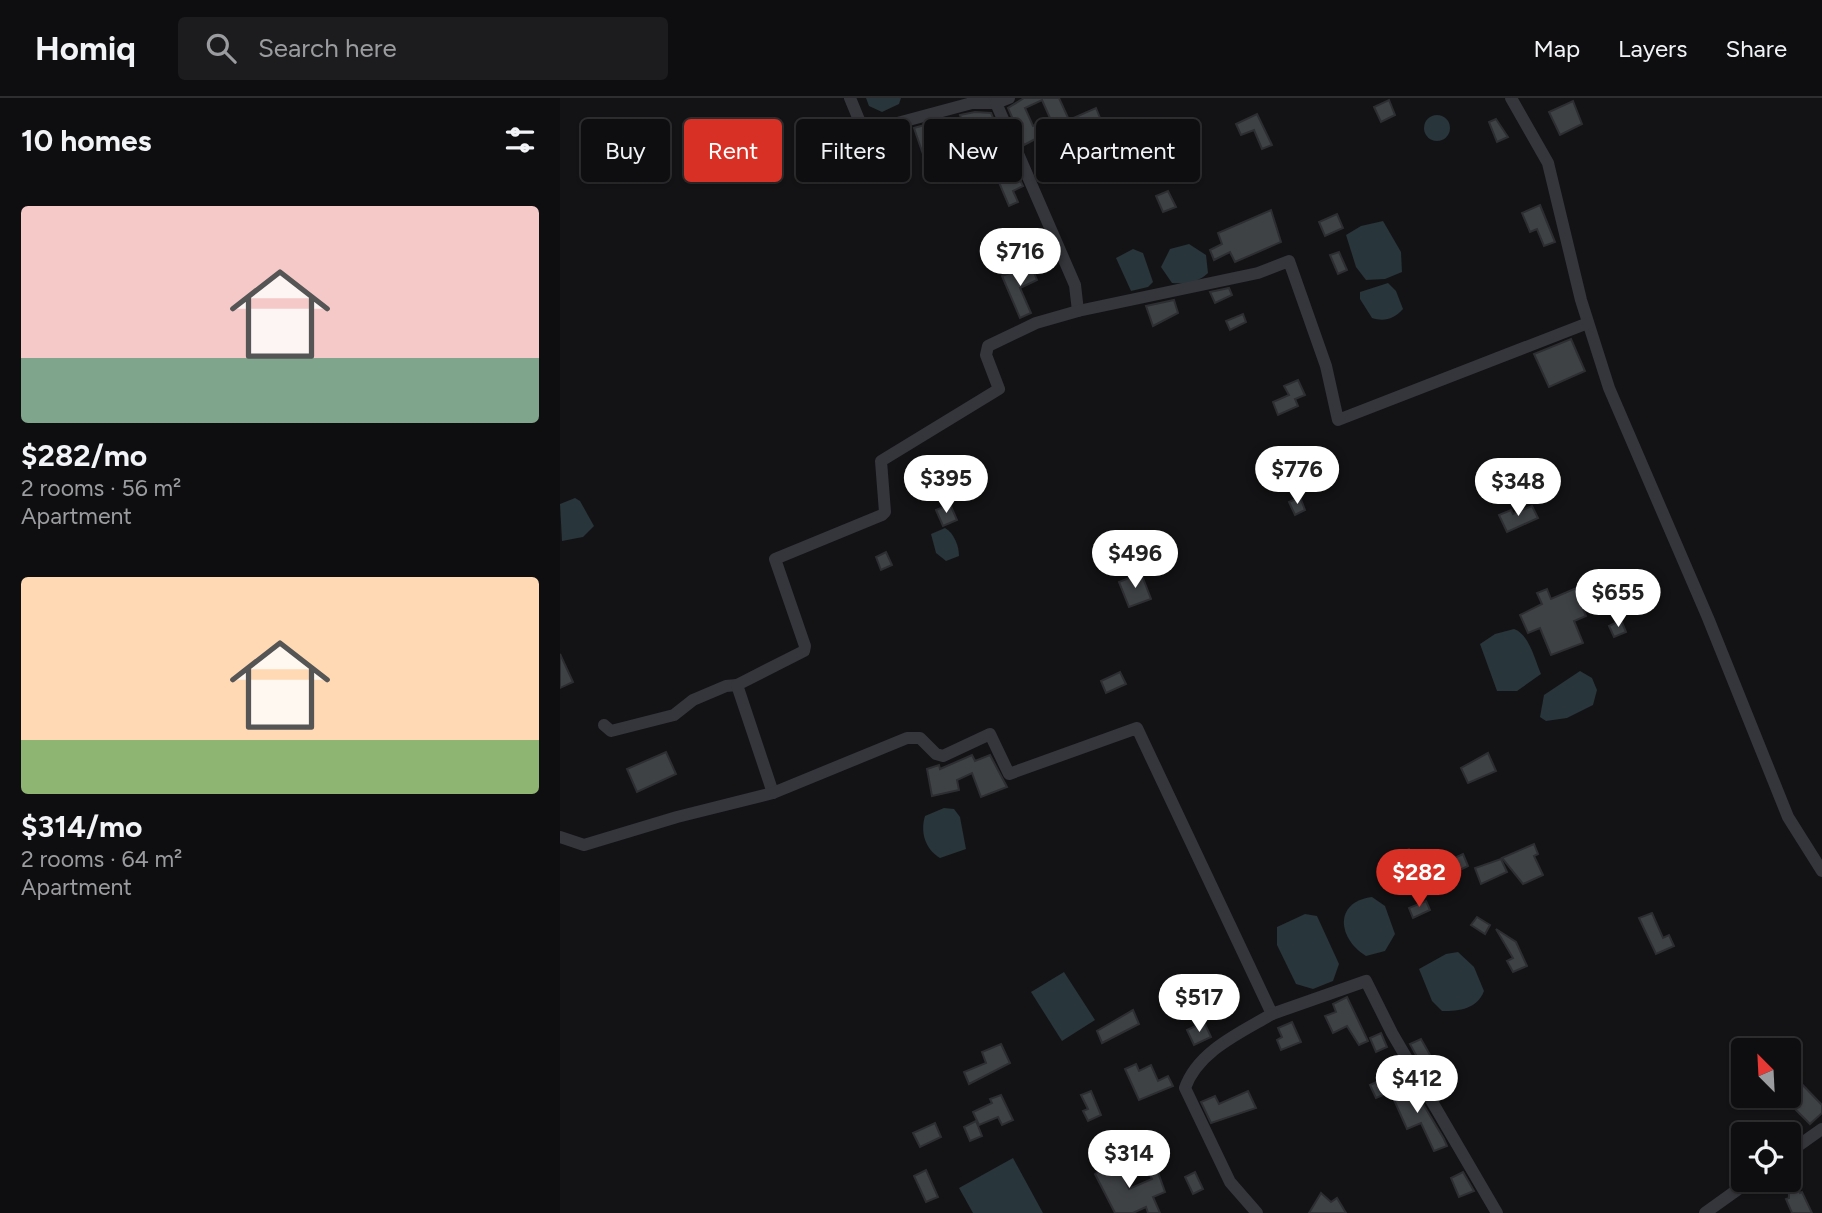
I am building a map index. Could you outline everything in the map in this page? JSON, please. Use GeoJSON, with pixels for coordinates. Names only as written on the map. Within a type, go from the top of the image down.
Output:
{"type":"FeatureCollection","features":[{"type":"Feature","properties":{"kind":"street"},"geometry":{"type":"LineString","coordinates":[[850,98],[864,132],[972,103],[996,103],[1009,98]]}},
{"type":"Feature","properties":{"kind":"street"},"geometry":{"type":"LineString","coordinates":[[1511,98],[1548,163],[1588,323],[1609,388],[1708,618],[1788,817],[1822,871]]}},
{"type":"Feature","properties":{"kind":"street"},"geometry":{"type":"LineString","coordinates":[[996,103],[1075,285],[1078,311]]}},
{"type":"Feature","properties":{"kind":"street"},"geometry":{"type":"LineString","coordinates":[[604,724],[611,731],[674,715],[693,700],[726,686],[737,685],[804,652],[805,646],[775,559],[883,515],[885,512],[881,461],[999,389],[986,355],[988,346],[1036,323],[1078,311],[1258,272],[1289,261],[1326,366],[1338,420],[1588,323]]}},
{"type":"Feature","properties":{"kind":"street"},"geometry":{"type":"LineString","coordinates":[[737,685],[773,793]]}},
{"type":"Feature","properties":{"kind":"street"},"geometry":{"type":"LineString","coordinates":[[560,837],[584,845],[677,817],[773,793],[907,738],[920,738],[939,756],[943,756],[990,734],[1009,774],[1137,727],[1272,1014]]}},
{"type":"Feature","properties":{"kind":"street"},"geometry":{"type":"LineString","coordinates":[[1257,1213],[1230,1182],[1185,1088],[1199,1064],[1217,1047],[1272,1014],[1366,981],[1392,1033],[1497,1213]]}},
{"type":"Feature","properties":{"kind":"street"},"geometry":{"type":"LineString","coordinates":[[1801,1144],[1822,1129]]}},
{"type":"Feature","properties":{"kind":"street"},"geometry":{"type":"LineString","coordinates":[[1705,1213],[1734,1192]]}},
{"type":"Feature","properties":{"kind":"shaded area"},"geometry":{"type":"Polygon","coordinates":[[[866,98],[901,98],[899,104],[882,112],[869,106],[866,98]]]}},
{"type":"Feature","properties":{"kind":"shaded area"},"geometry":{"type":"Polygon","coordinates":[[[1437,115],[1446,119],[1450,128],[1446,137],[1437,141],[1428,137],[1424,128],[1428,119],[1437,115]]]}},
{"type":"Feature","properties":{"kind":"shaded area"},"geometry":{"type":"Polygon","coordinates":[[[1383,221],[1401,252],[1402,272],[1385,279],[1366,280],[1356,267],[1346,235],[1361,226],[1383,221]]]}},
{"type":"Feature","properties":{"kind":"shaded area"},"geometry":{"type":"Polygon","coordinates":[[[1189,244],[1206,255],[1208,273],[1191,282],[1172,283],[1161,267],[1170,249],[1189,244]]]}},
{"type":"Feature","properties":{"kind":"shaded area"},"geometry":{"type":"Polygon","coordinates":[[[1133,249],[1143,253],[1153,282],[1148,287],[1131,291],[1116,258],[1133,249]]]}},
{"type":"Feature","properties":{"kind":"shaded area"},"geometry":{"type":"Polygon","coordinates":[[[1388,283],[1396,291],[1403,309],[1389,319],[1372,318],[1360,299],[1360,292],[1388,283]]]}},
{"type":"Feature","properties":{"kind":"shaded area"},"geometry":{"type":"Polygon","coordinates":[[[575,498],[580,501],[594,526],[583,537],[562,541],[560,504],[575,498]]]}},
{"type":"Feature","properties":{"kind":"shaded area"},"geometry":{"type":"Polygon","coordinates":[[[945,528],[955,540],[959,556],[946,561],[936,553],[931,534],[945,528]]]}},
{"type":"Feature","properties":{"kind":"shaded area"},"geometry":{"type":"Polygon","coordinates":[[[1514,629],[1528,642],[1541,674],[1517,691],[1497,691],[1480,644],[1495,634],[1514,629]]]}},
{"type":"Feature","properties":{"kind":"shaded area"},"geometry":{"type":"Polygon","coordinates":[[[1580,671],[1592,678],[1597,690],[1593,705],[1567,718],[1546,721],[1540,717],[1544,695],[1580,671]]]}},
{"type":"Feature","properties":{"kind":"shaded area"},"geometry":{"type":"Polygon","coordinates":[[[944,808],[954,809],[960,817],[966,849],[940,858],[927,845],[924,822],[925,816],[944,808]]]}},
{"type":"Feature","properties":{"kind":"shaded area"},"geometry":{"type":"Polygon","coordinates":[[[1372,897],[1385,906],[1395,934],[1385,951],[1366,956],[1350,940],[1344,922],[1351,906],[1359,900],[1372,897]]]}},
{"type":"Feature","properties":{"kind":"shaded area"},"geometry":{"type":"Polygon","coordinates":[[[1305,914],[1317,916],[1339,964],[1333,981],[1313,989],[1296,984],[1277,945],[1277,927],[1305,914]]]}},
{"type":"Feature","properties":{"kind":"shaded area"},"geometry":{"type":"Polygon","coordinates":[[[1458,952],[1474,967],[1484,991],[1477,1002],[1467,1008],[1442,1011],[1432,1001],[1419,969],[1446,954],[1458,952]]]}},
{"type":"Feature","properties":{"kind":"shaded area"},"geometry":{"type":"Polygon","coordinates":[[[1064,972],[1095,1020],[1062,1041],[1031,992],[1064,972]]]}},
{"type":"Feature","properties":{"kind":"shaded area"},"geometry":{"type":"Polygon","coordinates":[[[1013,1158],[1043,1213],[973,1213],[959,1188],[1013,1158]]]}},
{"type":"Feature","properties":{"kind":"building"},"geometry":{"type":"Polygon","coordinates":[[[1024,98],[1059,98],[1069,119],[1048,119],[1050,118],[1042,100],[1025,108],[1033,126],[1036,125],[1036,139],[1024,145],[1022,119],[1013,119],[1008,108],[1024,98]]]}},
{"type":"Feature","properties":{"kind":"building"},"geometry":{"type":"Polygon","coordinates":[[[1389,100],[1395,115],[1381,122],[1374,107],[1389,100]]]}},
{"type":"Feature","properties":{"kind":"building"},"geometry":{"type":"Polygon","coordinates":[[[1573,101],[1582,124],[1560,135],[1549,112],[1573,101]]]}},
{"type":"Feature","properties":{"kind":"building"},"geometry":{"type":"Polygon","coordinates":[[[1096,108],[1100,119],[1071,119],[1096,108]]]}},
{"type":"Feature","properties":{"kind":"building"},"geometry":{"type":"Polygon","coordinates":[[[991,113],[994,119],[961,119],[960,115],[991,113]]]}},
{"type":"Feature","properties":{"kind":"building"},"geometry":{"type":"Polygon","coordinates":[[[1257,114],[1272,145],[1262,149],[1254,130],[1241,135],[1236,124],[1257,114]]]}},
{"type":"Feature","properties":{"kind":"building"},"geometry":{"type":"Polygon","coordinates":[[[1496,119],[1508,137],[1497,142],[1489,122],[1496,119]]]}},
{"type":"Feature","properties":{"kind":"building"},"geometry":{"type":"Polygon","coordinates":[[[924,125],[924,157],[914,128],[924,125]]]}},
{"type":"Feature","properties":{"kind":"building"},"geometry":{"type":"Polygon","coordinates":[[[999,182],[1021,182],[1023,186],[1013,191],[1018,202],[1009,206],[999,182]]]}},
{"type":"Feature","properties":{"kind":"building"},"geometry":{"type":"Polygon","coordinates":[[[1168,191],[1176,207],[1163,212],[1156,196],[1168,191]]]}},
{"type":"Feature","properties":{"kind":"building"},"geometry":{"type":"Polygon","coordinates":[[[1540,205],[1555,242],[1544,246],[1537,229],[1530,232],[1522,213],[1540,205]]]}},
{"type":"Feature","properties":{"kind":"building"},"geometry":{"type":"Polygon","coordinates":[[[1271,210],[1281,242],[1235,262],[1230,252],[1214,260],[1210,250],[1222,244],[1218,233],[1271,210]]]}},
{"type":"Feature","properties":{"kind":"building"},"geometry":{"type":"Polygon","coordinates":[[[1337,214],[1343,228],[1325,236],[1319,222],[1337,214]]]}},
{"type":"Feature","properties":{"kind":"building"},"geometry":{"type":"Polygon","coordinates":[[[1339,252],[1347,270],[1338,274],[1330,255],[1339,252]]]}},
{"type":"Feature","properties":{"kind":"building"},"geometry":{"type":"Polygon","coordinates":[[[1031,265],[1037,280],[1020,288],[1031,313],[1020,318],[1002,276],[1031,265]]]}},
{"type":"Feature","properties":{"kind":"building"},"geometry":{"type":"Polygon","coordinates":[[[1229,288],[1232,295],[1215,303],[1210,292],[1229,288]]]}},
{"type":"Feature","properties":{"kind":"building"},"geometry":{"type":"Polygon","coordinates":[[[1174,300],[1178,313],[1153,326],[1146,306],[1174,300]]]}},
{"type":"Feature","properties":{"kind":"building"},"geometry":{"type":"Polygon","coordinates":[[[1243,314],[1246,322],[1230,330],[1226,321],[1243,314]]]}},
{"type":"Feature","properties":{"kind":"building"},"geometry":{"type":"Polygon","coordinates":[[[1571,339],[1585,371],[1549,387],[1534,354],[1571,339]]]}},
{"type":"Feature","properties":{"kind":"building"},"geometry":{"type":"Polygon","coordinates":[[[1298,380],[1305,395],[1295,399],[1298,406],[1278,415],[1273,402],[1289,395],[1284,386],[1298,380]]]}},
{"type":"Feature","properties":{"kind":"building"},"geometry":{"type":"Polygon","coordinates":[[[1300,497],[1305,510],[1295,515],[1289,502],[1300,497]]]}},
{"type":"Feature","properties":{"kind":"building"},"geometry":{"type":"Polygon","coordinates":[[[950,504],[957,520],[943,526],[936,510],[950,504]]]}},
{"type":"Feature","properties":{"kind":"building"},"geometry":{"type":"Polygon","coordinates":[[[1532,506],[1538,518],[1507,532],[1499,515],[1511,510],[1513,514],[1532,506]]]}},
{"type":"Feature","properties":{"kind":"building"},"geometry":{"type":"Polygon","coordinates":[[[886,552],[892,565],[881,570],[876,557],[886,552]]]}},
{"type":"Feature","properties":{"kind":"building"},"geometry":{"type":"Polygon","coordinates":[[[1141,573],[1151,599],[1129,607],[1119,582],[1141,573]]]}},
{"type":"Feature","properties":{"kind":"building"},"geometry":{"type":"Polygon","coordinates":[[[1581,586],[1585,596],[1579,599],[1586,616],[1574,621],[1583,643],[1551,655],[1540,628],[1528,633],[1520,615],[1542,604],[1537,593],[1547,589],[1551,599],[1581,586]]]}},
{"type":"Feature","properties":{"kind":"building"},"geometry":{"type":"Polygon","coordinates":[[[1621,620],[1626,632],[1614,637],[1609,626],[1621,620]]]}},
{"type":"Feature","properties":{"kind":"building"},"geometry":{"type":"Polygon","coordinates":[[[560,654],[573,682],[560,688],[560,654]]]}},
{"type":"Feature","properties":{"kind":"building"},"geometry":{"type":"Polygon","coordinates":[[[1120,672],[1126,684],[1106,693],[1101,681],[1120,672]]]}},
{"type":"Feature","properties":{"kind":"building"},"geometry":{"type":"Polygon","coordinates":[[[666,752],[676,774],[637,792],[627,769],[666,752]]]}},
{"type":"Feature","properties":{"kind":"building"},"geometry":{"type":"Polygon","coordinates":[[[1488,753],[1496,771],[1468,783],[1461,768],[1488,753]]]}},
{"type":"Feature","properties":{"kind":"building"},"geometry":{"type":"Polygon","coordinates":[[[972,755],[975,761],[990,755],[1007,787],[981,797],[972,773],[957,780],[959,790],[932,796],[927,769],[939,765],[940,769],[972,755]]]}},
{"type":"Feature","properties":{"kind":"building"},"geometry":{"type":"Polygon","coordinates":[[[1534,844],[1538,854],[1534,856],[1543,875],[1523,884],[1502,858],[1534,844]]]}},
{"type":"Feature","properties":{"kind":"building"},"geometry":{"type":"Polygon","coordinates":[[[1409,849],[1416,865],[1398,873],[1391,857],[1409,849]]]}},
{"type":"Feature","properties":{"kind":"building"},"geometry":{"type":"Polygon","coordinates":[[[1463,854],[1468,866],[1456,872],[1450,860],[1463,854]]]}},
{"type":"Feature","properties":{"kind":"building"},"geometry":{"type":"Polygon","coordinates":[[[1501,859],[1507,872],[1481,884],[1475,868],[1501,859]]]}},
{"type":"Feature","properties":{"kind":"building"},"geometry":{"type":"Polygon","coordinates":[[[1426,901],[1430,910],[1413,918],[1409,908],[1426,901]]]}},
{"type":"Feature","properties":{"kind":"building"},"geometry":{"type":"Polygon","coordinates":[[[1652,913],[1663,938],[1669,935],[1674,946],[1656,954],[1639,918],[1652,913]]]}},
{"type":"Feature","properties":{"kind":"building"},"geometry":{"type":"Polygon","coordinates":[[[1477,917],[1490,925],[1485,934],[1471,925],[1477,917]]]}},
{"type":"Feature","properties":{"kind":"building"},"geometry":{"type":"Polygon","coordinates":[[[1496,929],[1516,942],[1527,966],[1513,972],[1507,961],[1513,958],[1496,929]]]}},
{"type":"Feature","properties":{"kind":"building"},"geometry":{"type":"Polygon","coordinates":[[[1347,997],[1368,1041],[1359,1045],[1347,1026],[1333,1033],[1325,1016],[1336,1012],[1333,1004],[1347,997]]]}},
{"type":"Feature","properties":{"kind":"building"},"geometry":{"type":"Polygon","coordinates":[[[1133,1010],[1139,1024],[1102,1043],[1097,1031],[1133,1010]]]}},
{"type":"Feature","properties":{"kind":"building"},"geometry":{"type":"Polygon","coordinates":[[[1204,1022],[1211,1037],[1194,1045],[1187,1030],[1204,1022]]]}},
{"type":"Feature","properties":{"kind":"building"},"geometry":{"type":"Polygon","coordinates":[[[1292,1022],[1301,1042],[1281,1050],[1277,1040],[1282,1037],[1278,1028],[1292,1022]]]}},
{"type":"Feature","properties":{"kind":"building"},"geometry":{"type":"Polygon","coordinates":[[[1381,1033],[1387,1047],[1376,1052],[1370,1038],[1381,1033]]]}},
{"type":"Feature","properties":{"kind":"building"},"geometry":{"type":"Polygon","coordinates":[[[1421,1039],[1434,1062],[1427,1065],[1432,1077],[1429,1079],[1410,1044],[1421,1039]]]}},
{"type":"Feature","properties":{"kind":"building"},"geometry":{"type":"Polygon","coordinates":[[[1001,1044],[1010,1063],[969,1084],[964,1072],[986,1063],[982,1052],[1001,1044]]]}},
{"type":"Feature","properties":{"kind":"building"},"geometry":{"type":"Polygon","coordinates":[[[1136,1064],[1139,1071],[1151,1065],[1158,1081],[1168,1076],[1173,1086],[1139,1100],[1125,1069],[1136,1064]]]}},
{"type":"Feature","properties":{"kind":"building"},"geometry":{"type":"Polygon","coordinates":[[[1389,1076],[1395,1090],[1376,1098],[1370,1085],[1389,1076]]]}},
{"type":"Feature","properties":{"kind":"building"},"geometry":{"type":"Polygon","coordinates":[[[1801,1083],[1822,1105],[1822,1113],[1810,1124],[1794,1108],[1801,1108],[1801,1083]]]}},
{"type":"Feature","properties":{"kind":"building"},"geometry":{"type":"Polygon","coordinates":[[[1411,1084],[1447,1146],[1434,1151],[1421,1123],[1407,1129],[1391,1093],[1411,1084]]]}},
{"type":"Feature","properties":{"kind":"building"},"geometry":{"type":"Polygon","coordinates":[[[1091,1091],[1101,1115],[1088,1121],[1083,1111],[1088,1109],[1081,1095],[1091,1091]]]}},
{"type":"Feature","properties":{"kind":"building"},"geometry":{"type":"Polygon","coordinates":[[[1248,1091],[1256,1108],[1211,1123],[1201,1102],[1215,1096],[1219,1104],[1248,1091]]]}},
{"type":"Feature","properties":{"kind":"building"},"geometry":{"type":"Polygon","coordinates":[[[1001,1095],[1013,1120],[1002,1125],[998,1117],[979,1125],[973,1112],[992,1103],[990,1099],[1001,1095]]]}},
{"type":"Feature","properties":{"kind":"building"},"geometry":{"type":"Polygon","coordinates":[[[976,1121],[982,1136],[970,1141],[964,1127],[976,1121]]]}},
{"type":"Feature","properties":{"kind":"building"},"geometry":{"type":"Polygon","coordinates":[[[935,1123],[941,1137],[920,1147],[913,1133],[935,1123]]]}},
{"type":"Feature","properties":{"kind":"building"},"geometry":{"type":"Polygon","coordinates":[[[1103,1159],[1108,1170],[1118,1165],[1129,1189],[1152,1179],[1147,1168],[1155,1164],[1165,1192],[1153,1197],[1160,1213],[1148,1213],[1146,1207],[1133,1213],[1115,1213],[1095,1174],[1098,1172],[1094,1163],[1103,1159]]]}},
{"type":"Feature","properties":{"kind":"building"},"geometry":{"type":"Polygon","coordinates":[[[926,1170],[938,1197],[926,1202],[914,1176],[926,1170]]]}},
{"type":"Feature","properties":{"kind":"building"},"geometry":{"type":"Polygon","coordinates":[[[1195,1172],[1203,1189],[1193,1194],[1185,1177],[1195,1172]]]}},
{"type":"Feature","properties":{"kind":"building"},"geometry":{"type":"Polygon","coordinates":[[[1463,1172],[1474,1191],[1459,1197],[1451,1178],[1463,1172]]]}},
{"type":"Feature","properties":{"kind":"building"},"geometry":{"type":"Polygon","coordinates":[[[1789,1192],[1802,1192],[1812,1213],[1792,1213],[1786,1199],[1789,1198],[1789,1192]]]}},
{"type":"Feature","properties":{"kind":"building"},"geometry":{"type":"Polygon","coordinates":[[[1321,1193],[1331,1202],[1337,1198],[1346,1213],[1309,1213],[1321,1193]]]}}]}
